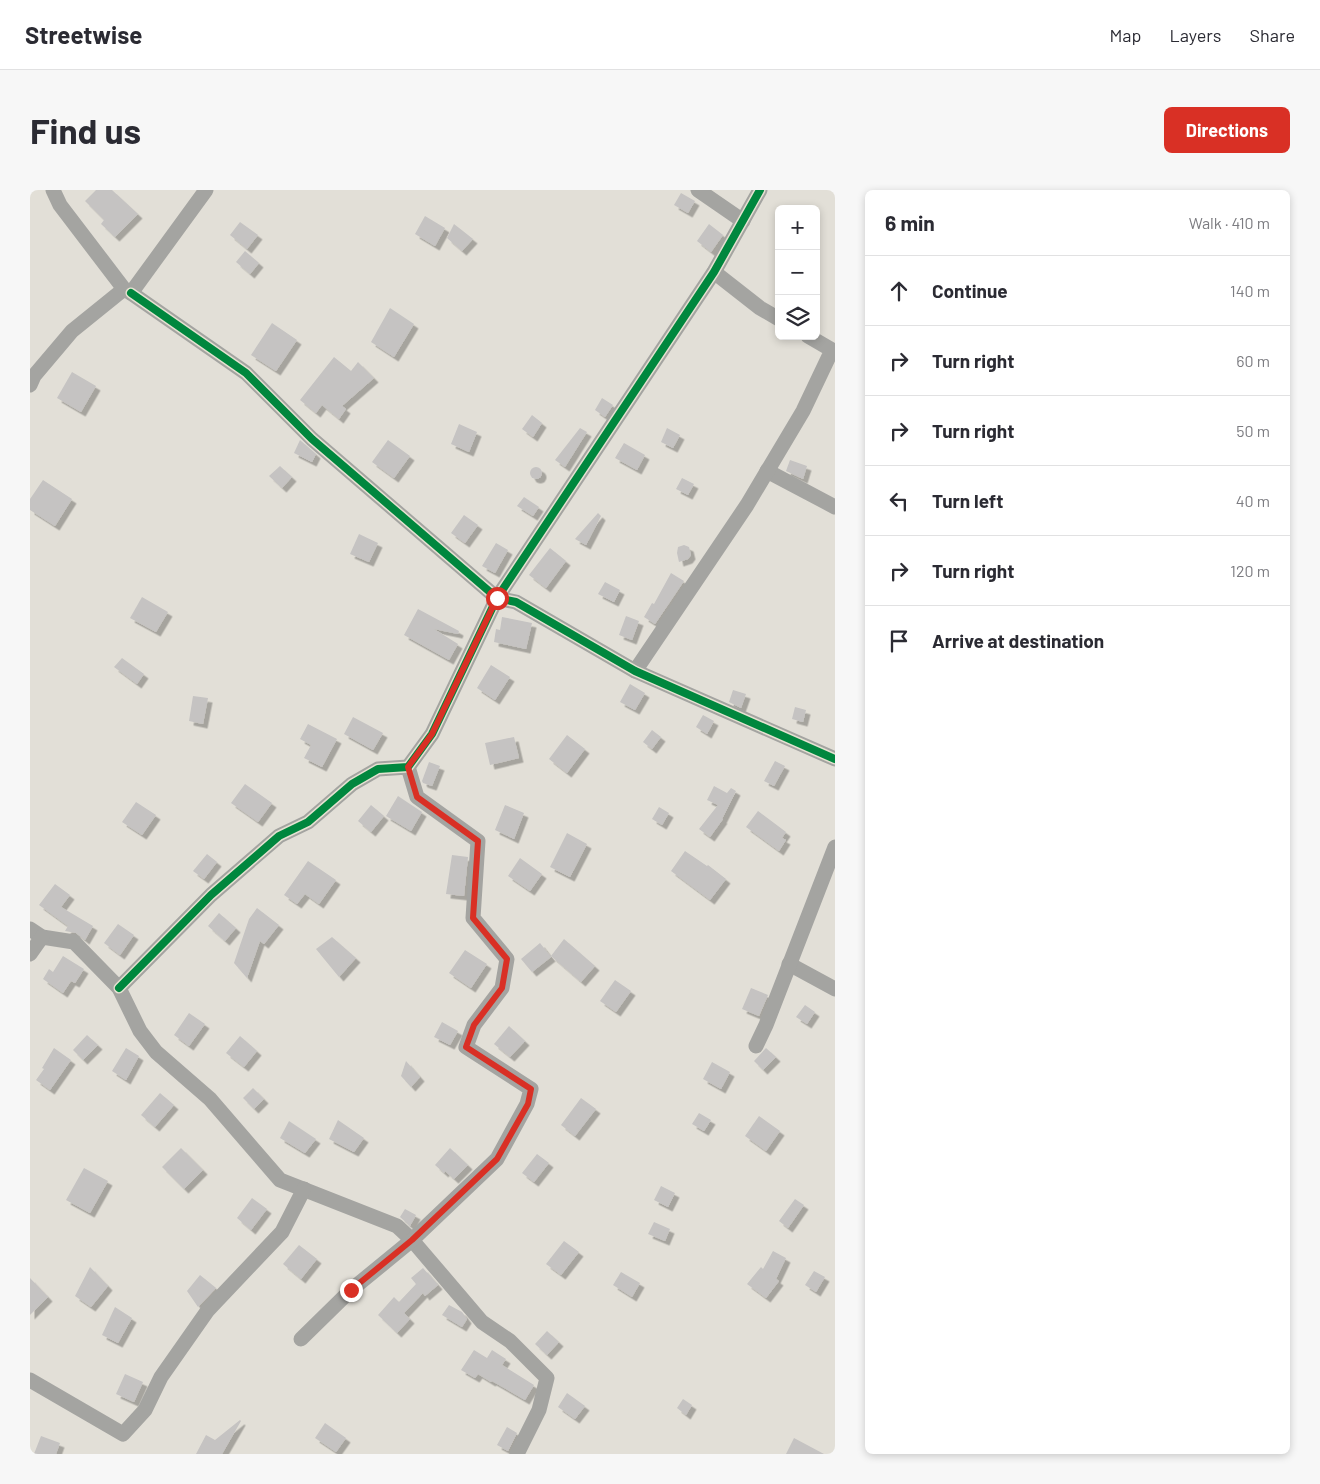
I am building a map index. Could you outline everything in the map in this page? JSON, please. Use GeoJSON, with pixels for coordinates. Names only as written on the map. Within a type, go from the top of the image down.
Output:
{"type":"FeatureCollection","features":[{"type":"Feature","properties":{"kind":"street"},"geometry":{"type":"LineString","coordinates":[[53,190],[60,205],[128,291],[246,373],[312,439],[497,598],[516,602],[635,671],[835,759]]}},
{"type":"Feature","properties":{"kind":"street"},"geometry":{"type":"LineString","coordinates":[[30,385],[34,376],[72,331],[128,291],[206,190]]}},
{"type":"Feature","properties":{"kind":"street"},"geometry":{"type":"LineString","coordinates":[[698,190],[743,220]]}},
{"type":"Feature","properties":{"kind":"street"},"geometry":{"type":"LineString","coordinates":[[408,767],[432,734],[497,598],[714,272],[760,190]]}},
{"type":"Feature","properties":{"kind":"street"},"geometry":{"type":"LineString","coordinates":[[714,272],[760,308],[775,317]]}},
{"type":"Feature","properties":{"kind":"street"},"geometry":{"type":"LineString","coordinates":[[635,671],[747,505],[803,411],[832,350],[815,340]]}},
{"type":"Feature","properties":{"kind":"street"},"geometry":{"type":"LineString","coordinates":[[767,471],[835,508]]}},
{"type":"Feature","properties":{"kind":"street"},"geometry":{"type":"LineString","coordinates":[[119,988],[211,895],[279,836],[308,822],[352,784],[378,768],[408,767]]}},
{"type":"Feature","properties":{"kind":"street"},"geometry":{"type":"LineString","coordinates":[[301,1340],[351,1290],[412,1240],[497,1159],[528,1104],[531,1089],[466,1047],[474,1025],[502,988],[507,959],[473,918],[478,841],[417,797],[408,767]]}},
{"type":"Feature","properties":{"kind":"street"},"geometry":{"type":"LineString","coordinates":[[756,1046],[766,1025],[835,847]]}},
{"type":"Feature","properties":{"kind":"street"},"geometry":{"type":"LineString","coordinates":[[30,954],[36,933],[74,942],[119,988],[140,1031],[156,1052],[210,1099],[280,1180],[397,1226],[412,1240],[482,1322],[510,1341],[547,1378],[538,1410],[517,1454]]}},
{"type":"Feature","properties":{"kind":"street"},"geometry":{"type":"LineString","coordinates":[[789,964],[835,989]]}},
{"type":"Feature","properties":{"kind":"street"},"geometry":{"type":"LineString","coordinates":[[30,1380],[123,1434],[145,1410],[161,1377],[208,1310],[282,1232],[304,1190]]}},
{"type":"Feature","properties":{"kind":"building"},"geometry":{"type":"Polygon","coordinates":[[[96,190],[112,190],[138,214],[115,237],[101,224],[104,220],[85,201],[96,190]]]}},
{"type":"Feature","properties":{"kind":"building"},"geometry":{"type":"Polygon","coordinates":[[[681,193],[695,201],[688,213],[674,205],[681,193]]]}},
{"type":"Feature","properties":{"kind":"building"},"geometry":{"type":"Polygon","coordinates":[[[425,216],[445,228],[435,246],[415,234],[425,216]]]}},
{"type":"Feature","properties":{"kind":"building"},"geometry":{"type":"Polygon","coordinates":[[[240,222],[258,235],[247,249],[230,235],[240,222]]]}},
{"type":"Feature","properties":{"kind":"building"},"geometry":{"type":"Polygon","coordinates":[[[454,224],[473,239],[462,251],[447,238],[454,224]]]}},
{"type":"Feature","properties":{"kind":"building"},"geometry":{"type":"Polygon","coordinates":[[[709,224],[723,235],[711,252],[697,241],[709,224]]]}},
{"type":"Feature","properties":{"kind":"building"},"geometry":{"type":"Polygon","coordinates":[[[245,251],[259,263],[250,274],[236,262],[245,251]]]}},
{"type":"Feature","properties":{"kind":"building"},"geometry":{"type":"Polygon","coordinates":[[[390,308],[414,324],[394,357],[371,342],[390,308]]]}},
{"type":"Feature","properties":{"kind":"building"},"geometry":{"type":"Polygon","coordinates":[[[272,323],[297,340],[276,371],[251,355],[272,323]]]}},
{"type":"Feature","properties":{"kind":"building"},"geometry":{"type":"Polygon","coordinates":[[[334,357],[351,371],[358,362],[374,378],[342,406],[346,409],[339,419],[322,405],[316,413],[300,400],[334,357]]]}},
{"type":"Feature","properties":{"kind":"building"},"geometry":{"type":"Polygon","coordinates":[[[72,372],[96,386],[81,412],[57,398],[72,372]]]}},
{"type":"Feature","properties":{"kind":"building"},"geometry":{"type":"Polygon","coordinates":[[[602,398],[613,405],[605,417],[595,410],[602,398]]]}},
{"type":"Feature","properties":{"kind":"building"},"geometry":{"type":"Polygon","coordinates":[[[532,415],[542,423],[533,437],[522,429],[532,415]]]}},
{"type":"Feature","properties":{"kind":"building"},"geometry":{"type":"Polygon","coordinates":[[[459,424],[477,432],[469,452],[451,444],[459,424]]]}},
{"type":"Feature","properties":{"kind":"building"},"geometry":{"type":"Polygon","coordinates":[[[580,428],[587,432],[565,467],[555,460],[580,428]]]}},
{"type":"Feature","properties":{"kind":"building"},"geometry":{"type":"Polygon","coordinates":[[[667,428],[680,435],[673,448],[661,442],[667,428]]]}},
{"type":"Feature","properties":{"kind":"building"},"geometry":{"type":"Polygon","coordinates":[[[300,440],[316,454],[312,462],[294,453],[300,440]]]}},
{"type":"Feature","properties":{"kind":"building"},"geometry":{"type":"Polygon","coordinates":[[[388,440],[410,456],[394,478],[372,462],[388,440]]]}},
{"type":"Feature","properties":{"kind":"building"},"geometry":{"type":"Polygon","coordinates":[[[624,443],[645,455],[637,470],[615,458],[624,443]]]}},
{"type":"Feature","properties":{"kind":"building"},"geometry":{"type":"Polygon","coordinates":[[[790,460],[807,466],[803,479],[786,471],[790,460]]]}},
{"type":"Feature","properties":{"kind":"building"},"geometry":{"type":"Polygon","coordinates":[[[280,466],[292,477],[282,488],[269,476],[280,466]]]}},
{"type":"Feature","properties":{"kind":"building"},"geometry":{"type":"Polygon","coordinates":[[[534,467],[538,467],[542,473],[538,479],[534,479],[530,475],[530,471],[534,467]]]}},
{"type":"Feature","properties":{"kind":"building"},"geometry":{"type":"Polygon","coordinates":[[[682,478],[694,484],[688,495],[676,489],[682,478]]]}},
{"type":"Feature","properties":{"kind":"building"},"geometry":{"type":"Polygon","coordinates":[[[43,480],[72,499],[55,526],[30,510],[30,499],[43,480]]]}},
{"type":"Feature","properties":{"kind":"building"},"geometry":{"type":"Polygon","coordinates":[[[524,497],[539,507],[533,516],[517,506],[524,497]]]}},
{"type":"Feature","properties":{"kind":"building"},"geometry":{"type":"Polygon","coordinates":[[[598,513],[601,516],[586,545],[575,539],[598,513]]]}},
{"type":"Feature","properties":{"kind":"building"},"geometry":{"type":"Polygon","coordinates":[[[464,515],[478,525],[465,543],[451,533],[464,515]]]}},
{"type":"Feature","properties":{"kind":"building"},"geometry":{"type":"Polygon","coordinates":[[[359,534],[378,543],[369,562],[350,554],[359,534]]]}},
{"type":"Feature","properties":{"kind":"building"},"geometry":{"type":"Polygon","coordinates":[[[496,543],[508,550],[495,573],[482,566],[496,543]]]}},
{"type":"Feature","properties":{"kind":"building"},"geometry":{"type":"Polygon","coordinates":[[[684,545],[689,547],[691,555],[688,559],[679,562],[678,547],[684,545]]]}},
{"type":"Feature","properties":{"kind":"building"},"geometry":{"type":"Polygon","coordinates":[[[550,548],[566,561],[546,588],[529,575],[550,548]]]}},
{"type":"Feature","properties":{"kind":"building"},"geometry":{"type":"Polygon","coordinates":[[[671,573],[684,581],[655,624],[644,617],[652,603],[654,604],[671,573]]]}},
{"type":"Feature","properties":{"kind":"building"},"geometry":{"type":"Polygon","coordinates":[[[605,582],[620,590],[614,602],[598,594],[605,582]]]}},
{"type":"Feature","properties":{"kind":"building"},"geometry":{"type":"Polygon","coordinates":[[[142,597],[168,612],[156,632],[130,618],[142,597]]]}},
{"type":"Feature","properties":{"kind":"building"},"geometry":{"type":"Polygon","coordinates":[[[418,609],[459,631],[458,634],[434,629],[458,644],[449,660],[404,635],[418,609]]]}},
{"type":"Feature","properties":{"kind":"building"},"geometry":{"type":"Polygon","coordinates":[[[626,616],[639,621],[632,640],[619,635],[626,616]]]}},
{"type":"Feature","properties":{"kind":"building"},"geometry":{"type":"Polygon","coordinates":[[[502,617],[532,623],[526,649],[494,642],[496,629],[500,630],[502,617]]]}},
{"type":"Feature","properties":{"kind":"building"},"geometry":{"type":"Polygon","coordinates":[[[122,658],[144,674],[137,684],[114,667],[122,658]]]}},
{"type":"Feature","properties":{"kind":"building"},"geometry":{"type":"Polygon","coordinates":[[[491,665],[510,677],[495,700],[477,688],[491,665]]]}},
{"type":"Feature","properties":{"kind":"building"},"geometry":{"type":"Polygon","coordinates":[[[630,684],[645,693],[635,710],[620,702],[630,684]]]}},
{"type":"Feature","properties":{"kind":"building"},"geometry":{"type":"Polygon","coordinates":[[[733,690],[746,694],[741,708],[729,702],[733,690]]]}},
{"type":"Feature","properties":{"kind":"building"},"geometry":{"type":"Polygon","coordinates":[[[193,696],[208,698],[203,724],[189,721],[193,696]]]}},
{"type":"Feature","properties":{"kind":"building"},"geometry":{"type":"Polygon","coordinates":[[[795,707],[806,710],[803,722],[792,719],[795,707]]]}},
{"type":"Feature","properties":{"kind":"building"},"geometry":{"type":"Polygon","coordinates":[[[703,715],[714,721],[707,734],[696,727],[703,715]]]}},
{"type":"Feature","properties":{"kind":"building"},"geometry":{"type":"Polygon","coordinates":[[[353,717],[383,733],[373,750],[344,734],[353,717]]]}},
{"type":"Feature","properties":{"kind":"building"},"geometry":{"type":"Polygon","coordinates":[[[308,724],[337,739],[322,767],[304,758],[311,745],[300,739],[308,724]]]}},
{"type":"Feature","properties":{"kind":"building"},"geometry":{"type":"Polygon","coordinates":[[[652,730],[661,737],[652,749],[643,742],[652,730]]]}},
{"type":"Feature","properties":{"kind":"building"},"geometry":{"type":"Polygon","coordinates":[[[567,735],[585,749],[567,773],[549,759],[567,735]]]}},
{"type":"Feature","properties":{"kind":"building"},"geometry":{"type":"Polygon","coordinates":[[[514,737],[519,758],[490,765],[485,743],[514,737]]]}},
{"type":"Feature","properties":{"kind":"building"},"geometry":{"type":"Polygon","coordinates":[[[775,761],[785,766],[774,786],[764,781],[775,761]]]}},
{"type":"Feature","properties":{"kind":"building"},"geometry":{"type":"Polygon","coordinates":[[[429,762],[440,766],[432,786],[422,781],[429,762]]]}},
{"type":"Feature","properties":{"kind":"building"},"geometry":{"type":"Polygon","coordinates":[[[245,784],[272,803],[258,822],[231,803],[245,784]]]}},
{"type":"Feature","properties":{"kind":"building"},"geometry":{"type":"Polygon","coordinates":[[[714,786],[727,793],[731,788],[736,791],[723,819],[710,837],[699,829],[718,805],[707,800],[714,786]]]}},
{"type":"Feature","properties":{"kind":"building"},"geometry":{"type":"Polygon","coordinates":[[[398,796],[422,812],[411,831],[386,816],[398,796]]]}},
{"type":"Feature","properties":{"kind":"building"},"geometry":{"type":"Polygon","coordinates":[[[136,802],[156,815],[142,835],[122,822],[136,802]]]}},
{"type":"Feature","properties":{"kind":"building"},"geometry":{"type":"Polygon","coordinates":[[[371,805],[384,816],[371,832],[358,821],[371,805]]]}},
{"type":"Feature","properties":{"kind":"building"},"geometry":{"type":"Polygon","coordinates":[[[505,805],[524,813],[514,839],[495,830],[505,805]]]}},
{"type":"Feature","properties":{"kind":"building"},"geometry":{"type":"Polygon","coordinates":[[[659,807],[669,813],[662,825],[652,819],[659,807]]]}},
{"type":"Feature","properties":{"kind":"building"},"geometry":{"type":"Polygon","coordinates":[[[758,811],[786,832],[782,838],[786,840],[779,851],[746,827],[758,811]]]}},
{"type":"Feature","properties":{"kind":"building"},"geometry":{"type":"Polygon","coordinates":[[[567,833],[587,844],[570,877],[550,867],[567,833]]]}},
{"type":"Feature","properties":{"kind":"building"},"geometry":{"type":"Polygon","coordinates":[[[685,851],[726,879],[710,900],[671,871],[685,851]]]}},
{"type":"Feature","properties":{"kind":"building"},"geometry":{"type":"Polygon","coordinates":[[[207,854],[217,862],[204,879],[193,871],[207,854]]]}},
{"type":"Feature","properties":{"kind":"building"},"geometry":{"type":"Polygon","coordinates":[[[452,855],[468,857],[464,896],[446,894],[452,855]]]}},
{"type":"Feature","properties":{"kind":"building"},"geometry":{"type":"Polygon","coordinates":[[[520,858],[542,874],[530,891],[508,876],[520,858]]]}},
{"type":"Feature","properties":{"kind":"building"},"geometry":{"type":"Polygon","coordinates":[[[308,861],[336,880],[319,904],[305,894],[297,904],[284,895],[308,861]]]}},
{"type":"Feature","properties":{"kind":"building"},"geometry":{"type":"Polygon","coordinates":[[[55,884],[70,895],[61,907],[93,926],[85,940],[76,933],[65,931],[68,926],[39,905],[55,884]]]}},
{"type":"Feature","properties":{"kind":"building"},"geometry":{"type":"Polygon","coordinates":[[[257,908],[279,925],[264,944],[260,941],[247,978],[234,963],[249,919],[257,908]]]}},
{"type":"Feature","properties":{"kind":"building"},"geometry":{"type":"Polygon","coordinates":[[[219,913],[236,928],[225,941],[208,926],[219,913]]]}},
{"type":"Feature","properties":{"kind":"building"},"geometry":{"type":"Polygon","coordinates":[[[118,924],[134,935],[120,955],[104,943],[118,924]]]}},
{"type":"Feature","properties":{"kind":"building"},"geometry":{"type":"Polygon","coordinates":[[[332,937],[356,958],[339,977],[316,949],[332,937]]]}},
{"type":"Feature","properties":{"kind":"building"},"geometry":{"type":"Polygon","coordinates":[[[564,939],[595,966],[581,982],[551,956],[564,939]]]}},
{"type":"Feature","properties":{"kind":"building"},"geometry":{"type":"Polygon","coordinates":[[[540,943],[551,957],[532,972],[521,959],[540,943]]]}},
{"type":"Feature","properties":{"kind":"building"},"geometry":{"type":"Polygon","coordinates":[[[465,950],[487,964],[471,988],[449,973],[465,950]]]}},
{"type":"Feature","properties":{"kind":"building"},"geometry":{"type":"Polygon","coordinates":[[[63,956],[84,969],[75,983],[71,981],[63,993],[43,979],[49,969],[53,972],[63,956]]]}},
{"type":"Feature","properties":{"kind":"building"},"geometry":{"type":"Polygon","coordinates":[[[615,980],[631,991],[616,1012],[600,1001],[615,980]]]}},
{"type":"Feature","properties":{"kind":"building"},"geometry":{"type":"Polygon","coordinates":[[[751,988],[768,995],[759,1016],[742,1009],[751,988]]]}},
{"type":"Feature","properties":{"kind":"building"},"geometry":{"type":"Polygon","coordinates":[[[805,1005],[815,1012],[807,1024],[796,1017],[805,1005]]]}},
{"type":"Feature","properties":{"kind":"building"},"geometry":{"type":"Polygon","coordinates":[[[189,1013],[205,1024],[189,1046],[174,1035],[189,1013]]]}},
{"type":"Feature","properties":{"kind":"building"},"geometry":{"type":"Polygon","coordinates":[[[442,1022],[458,1031],[450,1045],[434,1037],[442,1022]]]}},
{"type":"Feature","properties":{"kind":"building"},"geometry":{"type":"Polygon","coordinates":[[[509,1026],[525,1041],[510,1057],[494,1044],[509,1026]]]}},
{"type":"Feature","properties":{"kind":"building"},"geometry":{"type":"Polygon","coordinates":[[[87,1035],[98,1045],[83,1060],[73,1050],[87,1035]]]}},
{"type":"Feature","properties":{"kind":"building"},"geometry":{"type":"Polygon","coordinates":[[[240,1036],[257,1051],[244,1067],[226,1053],[240,1036]]]}},
{"type":"Feature","properties":{"kind":"building"},"geometry":{"type":"Polygon","coordinates":[[[54,1048],[71,1060],[50,1090],[36,1080],[44,1069],[42,1068],[54,1048]]]}},
{"type":"Feature","properties":{"kind":"building"},"geometry":{"type":"Polygon","coordinates":[[[126,1048],[139,1056],[126,1080],[112,1071],[126,1048]]]}},
{"type":"Feature","properties":{"kind":"building"},"geometry":{"type":"Polygon","coordinates":[[[766,1048],[776,1057],[763,1070],[754,1061],[766,1048]]]}},
{"type":"Feature","properties":{"kind":"building"},"geometry":{"type":"Polygon","coordinates":[[[406,1061],[420,1077],[411,1087],[401,1076],[406,1061]]]}},
{"type":"Feature","properties":{"kind":"building"},"geometry":{"type":"Polygon","coordinates":[[[712,1062],[730,1072],[721,1089],[703,1079],[712,1062]]]}},
{"type":"Feature","properties":{"kind":"building"},"geometry":{"type":"Polygon","coordinates":[[[253,1088],[264,1099],[254,1109],[243,1098],[253,1088]]]}},
{"type":"Feature","properties":{"kind":"building"},"geometry":{"type":"Polygon","coordinates":[[[160,1093],[174,1105],[155,1127],[141,1115],[160,1093]]]}},
{"type":"Feature","properties":{"kind":"building"},"geometry":{"type":"Polygon","coordinates":[[[581,1098],[596,1109],[575,1136],[561,1125],[581,1098]]]}},
{"type":"Feature","properties":{"kind":"building"},"geometry":{"type":"Polygon","coordinates":[[[699,1113],[711,1120],[704,1131],[692,1124],[699,1113]]]}},
{"type":"Feature","properties":{"kind":"building"},"geometry":{"type":"Polygon","coordinates":[[[759,1116],[780,1131],[766,1151],[745,1136],[759,1116]]]}},
{"type":"Feature","properties":{"kind":"building"},"geometry":{"type":"Polygon","coordinates":[[[338,1120],[364,1138],[354,1152],[329,1139],[338,1120]]]}},
{"type":"Feature","properties":{"kind":"building"},"geometry":{"type":"Polygon","coordinates":[[[289,1121],[316,1139],[305,1153],[280,1138],[289,1121]]]}},
{"type":"Feature","properties":{"kind":"building"},"geometry":{"type":"Polygon","coordinates":[[[181,1148],[203,1170],[184,1189],[162,1167],[181,1148]]]}},
{"type":"Feature","properties":{"kind":"building"},"geometry":{"type":"Polygon","coordinates":[[[450,1148],[468,1165],[454,1179],[435,1165],[450,1148]]]}},
{"type":"Feature","properties":{"kind":"building"},"geometry":{"type":"Polygon","coordinates":[[[537,1154],[549,1163],[534,1182],[522,1173],[537,1154]]]}},
{"type":"Feature","properties":{"kind":"building"},"geometry":{"type":"Polygon","coordinates":[[[84,1168],[108,1181],[90,1213],[66,1200],[84,1168]]]}},
{"type":"Feature","properties":{"kind":"building"},"geometry":{"type":"Polygon","coordinates":[[[661,1186],[675,1193],[668,1207],[654,1200],[661,1186]]]}},
{"type":"Feature","properties":{"kind":"building"},"geometry":{"type":"Polygon","coordinates":[[[252,1198],[267,1209],[251,1230],[237,1218],[252,1198]]]}},
{"type":"Feature","properties":{"kind":"building"},"geometry":{"type":"Polygon","coordinates":[[[795,1199],[804,1205],[788,1228],[779,1221],[795,1199]]]}},
{"type":"Feature","properties":{"kind":"building"},"geometry":{"type":"Polygon","coordinates":[[[405,1209],[416,1215],[410,1226],[400,1217],[405,1209]]]}},
{"type":"Feature","properties":{"kind":"building"},"geometry":{"type":"Polygon","coordinates":[[[654,1222],[670,1229],[665,1241],[648,1234],[654,1222]]]}},
{"type":"Feature","properties":{"kind":"building"},"geometry":{"type":"Polygon","coordinates":[[[564,1241],[579,1252],[561,1275],[546,1264],[564,1241]]]}},
{"type":"Feature","properties":{"kind":"building"},"geometry":{"type":"Polygon","coordinates":[[[299,1245],[317,1259],[301,1279],[283,1264],[299,1245]]]}},
{"type":"Feature","properties":{"kind":"building"},"geometry":{"type":"Polygon","coordinates":[[[773,1251],[786,1258],[776,1279],[779,1281],[766,1298],[747,1284],[761,1267],[763,1269],[773,1251]]]}},
{"type":"Feature","properties":{"kind":"building"},"geometry":{"type":"Polygon","coordinates":[[[90,1267],[108,1286],[91,1307],[75,1296],[90,1267]]]}},
{"type":"Feature","properties":{"kind":"building"},"geometry":{"type":"Polygon","coordinates":[[[423,1268],[438,1285],[425,1296],[423,1293],[404,1313],[410,1319],[397,1333],[378,1315],[394,1297],[399,1302],[416,1284],[411,1278],[423,1268]]]}},
{"type":"Feature","properties":{"kind":"building"},"geometry":{"type":"Polygon","coordinates":[[[814,1271],[825,1277],[816,1292],[805,1285],[814,1271]]]}},
{"type":"Feature","properties":{"kind":"building"},"geometry":{"type":"Polygon","coordinates":[[[621,1272],[640,1283],[632,1297],[613,1285],[621,1272]]]}},
{"type":"Feature","properties":{"kind":"building"},"geometry":{"type":"Polygon","coordinates":[[[200,1275],[216,1288],[198,1307],[187,1291],[200,1275]]]}},
{"type":"Feature","properties":{"kind":"building"},"geometry":{"type":"Polygon","coordinates":[[[30,1278],[48,1297],[30,1315],[30,1278]]]}},
{"type":"Feature","properties":{"kind":"building"},"geometry":{"type":"Polygon","coordinates":[[[449,1305],[462,1312],[467,1319],[462,1327],[442,1315],[449,1305]]]}},
{"type":"Feature","properties":{"kind":"building"},"geometry":{"type":"Polygon","coordinates":[[[115,1307],[132,1318],[118,1343],[102,1335],[115,1307]]]}},
{"type":"Feature","properties":{"kind":"building"},"geometry":{"type":"Polygon","coordinates":[[[547,1331],[559,1342],[547,1355],[535,1344],[547,1331]]]}},
{"type":"Feature","properties":{"kind":"building"},"geometry":{"type":"Polygon","coordinates":[[[474,1350],[487,1358],[492,1350],[506,1359],[502,1365],[534,1385],[525,1400],[478,1374],[475,1378],[461,1370],[474,1350]]]}},
{"type":"Feature","properties":{"kind":"building"},"geometry":{"type":"Polygon","coordinates":[[[125,1374],[143,1382],[134,1402],[116,1394],[125,1374]]]}},
{"type":"Feature","properties":{"kind":"building"},"geometry":{"type":"Polygon","coordinates":[[[567,1393],[585,1406],[575,1419],[558,1407],[567,1393]]]}},
{"type":"Feature","properties":{"kind":"building"},"geometry":{"type":"Polygon","coordinates":[[[683,1399],[692,1405],[686,1415],[677,1408],[683,1399]]]}},
{"type":"Feature","properties":{"kind":"building"},"geometry":{"type":"Polygon","coordinates":[[[240,1420],[222,1454],[196,1454],[206,1435],[215,1440],[240,1420]]]}},
{"type":"Feature","properties":{"kind":"building"},"geometry":{"type":"Polygon","coordinates":[[[325,1423],[346,1438],[336,1452],[315,1438],[325,1423]]]}},
{"type":"Feature","properties":{"kind":"building"},"geometry":{"type":"Polygon","coordinates":[[[507,1427],[517,1433],[508,1451],[497,1445],[507,1427]]]}},
{"type":"Feature","properties":{"kind":"building"},"geometry":{"type":"Polygon","coordinates":[[[41,1436],[60,1443],[56,1454],[34,1454],[41,1436]]]}},
{"type":"Feature","properties":{"kind":"building"},"geometry":{"type":"Polygon","coordinates":[[[794,1438],[824,1454],[786,1454],[794,1438]]]}},
{"type":"Feature","properties":{"kind":"cycle path"},"geometry":{"type":"LineString","coordinates":[[119,988],[211,895],[279,836],[308,822],[352,784],[378,769],[408,767],[432,734],[497,598],[714,272],[760,190]]}},
{"type":"Feature","properties":{"kind":"cycle path"},"geometry":{"type":"LineString","coordinates":[[131,293],[246,373],[312,439],[497,598],[516,602],[635,671],[835,759]]}},
{"type":"Feature","properties":{"kind":"route"},"geometry":{"type":"LineString","coordinates":[[351,1290],[412,1240],[497,1159],[528,1104],[531,1089],[466,1047],[474,1025],[502,988],[507,959],[473,918],[478,841],[417,797],[408,767],[432,734],[497,598]]}}]}
